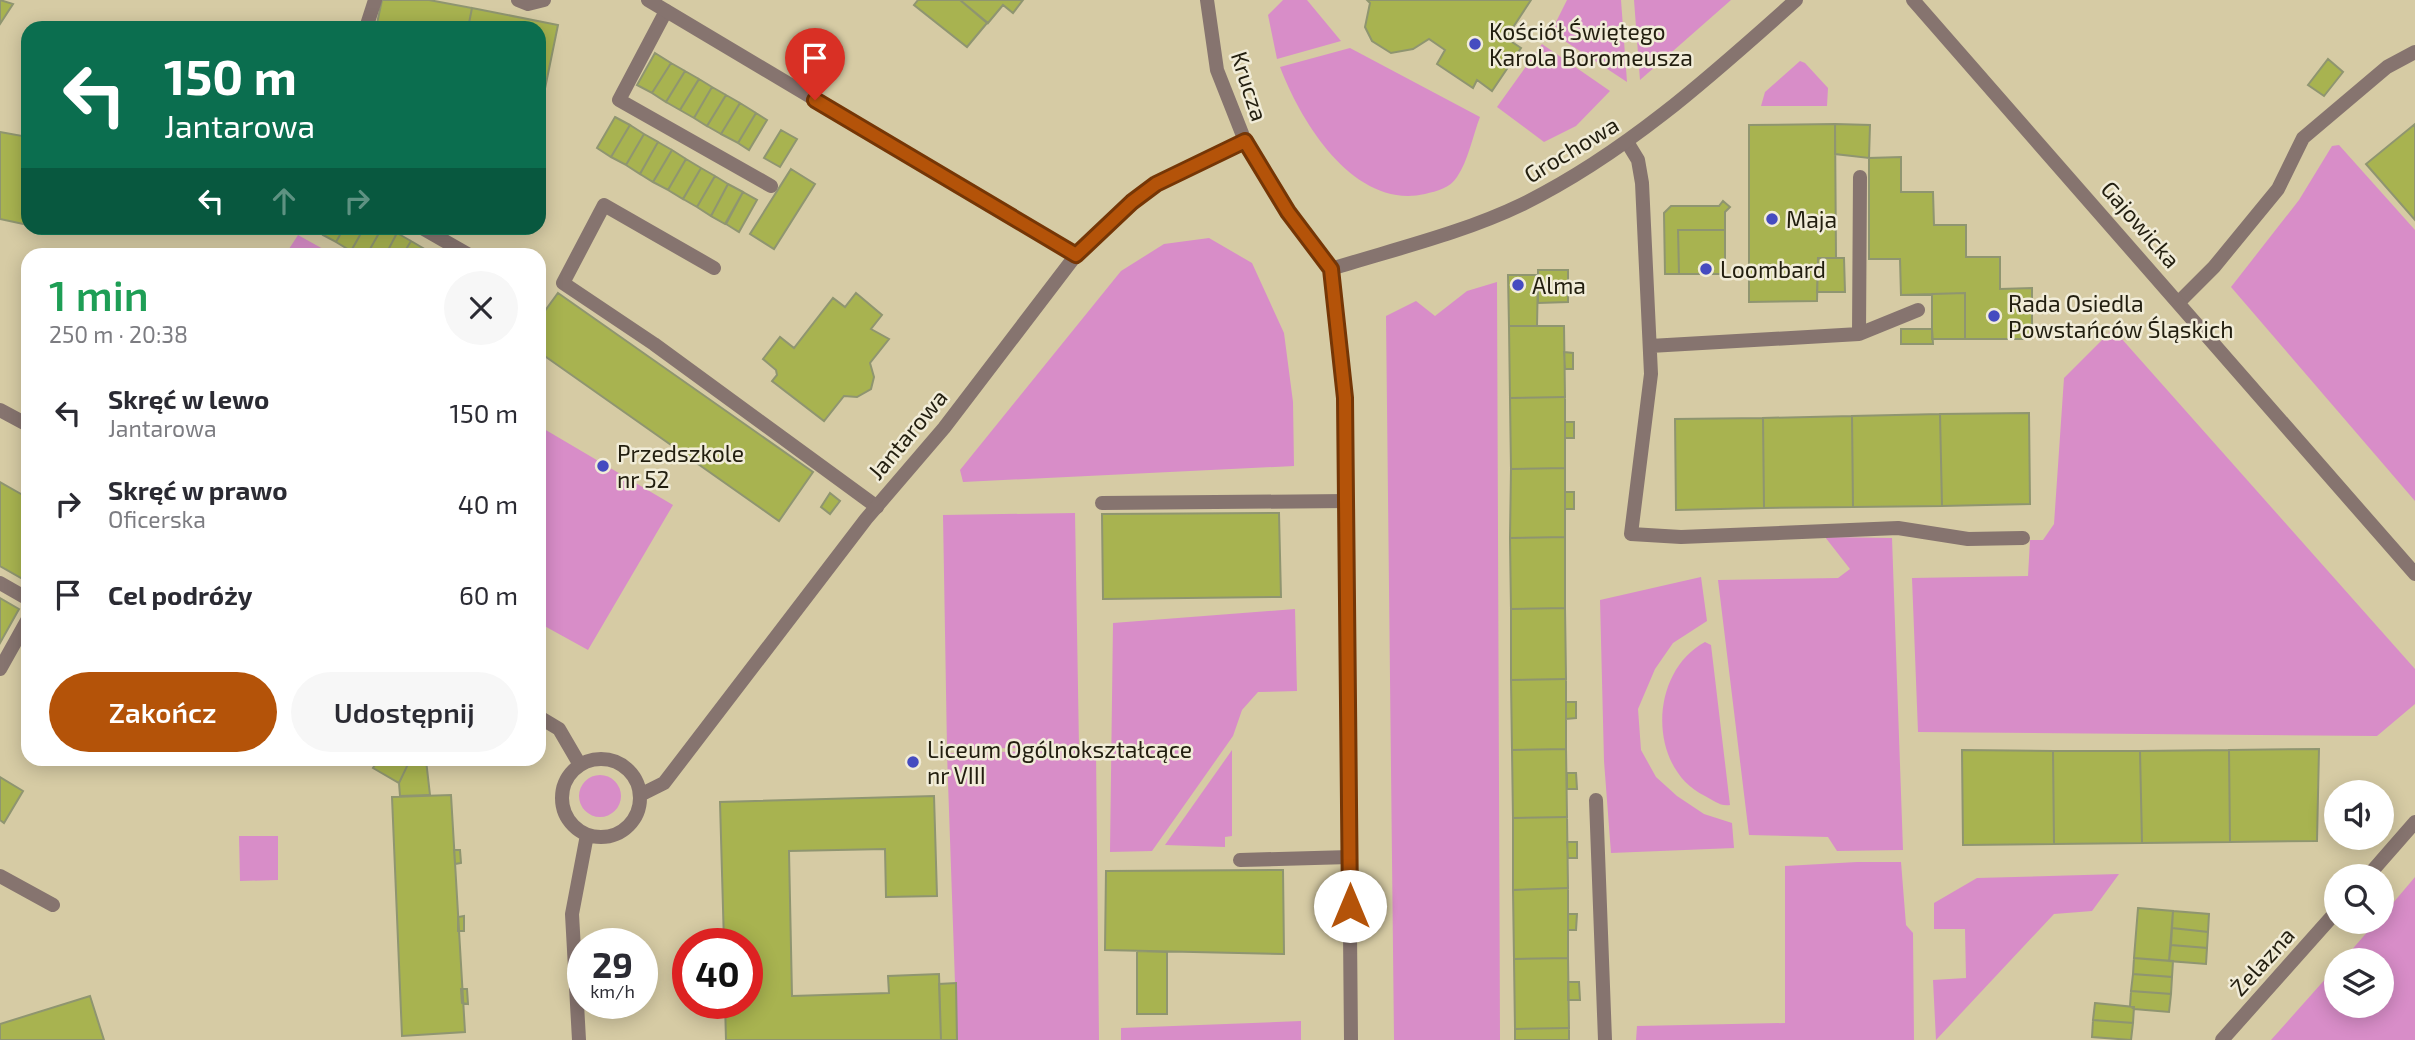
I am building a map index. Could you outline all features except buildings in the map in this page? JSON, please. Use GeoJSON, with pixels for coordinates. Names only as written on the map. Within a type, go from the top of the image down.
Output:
{"type":"FeatureCollection","features":[{"type":"Feature","properties":{"kind":"street"},"geometry":{"type":"LineString","coordinates":[[368,21],[375,0]]}},
{"type":"Feature","properties":{"kind":"street"},"geometry":{"type":"LineString","coordinates":[[518,0],[528,4],[544,0]]}},
{"type":"Feature","properties":{"kind":"street"},"geometry":{"type":"LineString","coordinates":[[648,0],[1076,255]]}},
{"type":"Feature","properties":{"kind":"street","name":"Krucza"},"geometry":{"type":"LineString","coordinates":[[1207,0],[1217,70],[1245,141],[1288,212],[1331,269]]}},
{"type":"Feature","properties":{"kind":"street","name":"Grochowa"},"geometry":{"type":"LineString","coordinates":[[1331,269],[1462,228],[1521,205],[1627,142],[1702,83],[1796,0]]}},
{"type":"Feature","properties":{"kind":"street","name":"Gajowicka"},"geometry":{"type":"LineString","coordinates":[[1913,0],[2415,574]]}},
{"type":"Feature","properties":{"kind":"street"},"geometry":{"type":"LineString","coordinates":[[666,11],[619,100],[771,186]]}},
{"type":"Feature","properties":{"kind":"street"},"geometry":{"type":"LineString","coordinates":[[2179,302],[2214,267],[2278,189],[2303,138],[2387,67],[2415,52]]}},
{"type":"Feature","properties":{"kind":"street","name":"Jantarowa"},"geometry":{"type":"LineString","coordinates":[[640,795],[664,783],[877,507],[944,428],[1076,255],[1132,202],[1156,184],[1245,141]]}},
{"type":"Feature","properties":{"kind":"street"},"geometry":{"type":"LineString","coordinates":[[1627,142],[1638,160],[1642,183],[1651,374],[1631,534],[1681,537],[1898,528],[1968,539],[2023,538]]}},
{"type":"Feature","properties":{"kind":"street"},"geometry":{"type":"LineString","coordinates":[[1859,334],[1860,177]]}},
{"type":"Feature","properties":{"kind":"street"},"geometry":{"type":"LineString","coordinates":[[714,268],[604,205],[563,283],[654,344],[877,507]]}},
{"type":"Feature","properties":{"kind":"street"},"geometry":{"type":"LineString","coordinates":[[434,235],[457,248]]}},
{"type":"Feature","properties":{"kind":"street"},"geometry":{"type":"LineString","coordinates":[[1331,269],[1344,380],[1351,1040]]}},
{"type":"Feature","properties":{"kind":"street"},"geometry":{"type":"LineString","coordinates":[[1650,346],[1859,334],[1918,310]]}},
{"type":"Feature","properties":{"kind":"street"},"geometry":{"type":"LineString","coordinates":[[0,410],[21,421]]}},
{"type":"Feature","properties":{"kind":"street"},"geometry":{"type":"LineString","coordinates":[[1102,503],[1347,501]]}},
{"type":"Feature","properties":{"kind":"street"},"geometry":{"type":"LineString","coordinates":[[0,583],[21,596]]}},
{"type":"Feature","properties":{"kind":"street"},"geometry":{"type":"LineString","coordinates":[[0,669],[21,632]]}},
{"type":"Feature","properties":{"kind":"street"},"geometry":{"type":"LineString","coordinates":[[546,722],[559,729],[580,765]]}},
{"type":"Feature","properties":{"kind":"street"},"geometry":{"type":"LineString","coordinates":[[601,759],[614,761],[627,769],[636,781],[640,795],[638,810],[632,823],[607,837],[587,835],[573,826],[561,805],[566,780],[580,765],[601,759]]}},
{"type":"Feature","properties":{"kind":"street"},"geometry":{"type":"LineString","coordinates":[[1596,800],[1605,1040]]}},
{"type":"Feature","properties":{"kind":"street"},"geometry":{"type":"LineString","coordinates":[[2378,864],[2415,822]]}},
{"type":"Feature","properties":{"kind":"street"},"geometry":{"type":"LineString","coordinates":[[579,1040],[572,914],[587,835]]}},
{"type":"Feature","properties":{"kind":"street"},"geometry":{"type":"LineString","coordinates":[[1240,860],[1350,857]]}},
{"type":"Feature","properties":{"kind":"street"},"geometry":{"type":"LineString","coordinates":[[0,876],[52,905]]}},
{"type":"Feature","properties":{"kind":"street","name":"Żelazna"},"geometry":{"type":"LineString","coordinates":[[2222,1040],[2324,925]]}},
{"type":"Feature","properties":{"kind":"shaded area"},"geometry":{"type":"Polygon","coordinates":[[[1283,0],[1307,0],[1341,41],[1277,59],[1268,15],[1283,0]]]}},
{"type":"Feature","properties":{"kind":"shaded area"},"geometry":{"type":"Polygon","coordinates":[[[1567,0],[1621,0],[1627,82],[1551,32],[1567,0]]]}},
{"type":"Feature","properties":{"kind":"shaded area"},"geometry":{"type":"Polygon","coordinates":[[[1634,0],[1731,0],[1640,80],[1634,0]]]}},
{"type":"Feature","properties":{"kind":"shaded area"},"geometry":{"type":"Polygon","coordinates":[[[1542,44],[1610,91],[1576,126],[1544,142],[1497,107],[1542,44]]]}},
{"type":"Feature","properties":{"kind":"shaded area"},"geometry":{"type":"Polygon","coordinates":[[[1350,48],[1480,117],[1464,163],[1451,184],[1425,194],[1399,195],[1375,189],[1353,175],[1316,136],[1289,89],[1280,67],[1350,48]]]}},
{"type":"Feature","properties":{"kind":"shaded area"},"geometry":{"type":"Polygon","coordinates":[[[1800,61],[1828,88],[1827,106],[1761,106],[1765,92],[1800,61]]]}},
{"type":"Feature","properties":{"kind":"shaded area"},"geometry":{"type":"Polygon","coordinates":[[[2339,145],[2415,230],[2415,501],[2231,287],[2299,200],[2332,146],[2339,145]]]}},
{"type":"Feature","properties":{"kind":"shaded area"},"geometry":{"type":"Polygon","coordinates":[[[298,235],[321,248],[290,248],[298,235]]]}},
{"type":"Feature","properties":{"kind":"shaded area"},"geometry":{"type":"Polygon","coordinates":[[[1209,238],[1252,263],[1284,333],[1293,402],[1294,466],[963,482],[960,470],[1121,271],[1164,244],[1209,238]]]}},
{"type":"Feature","properties":{"kind":"shaded area"},"geometry":{"type":"Polygon","coordinates":[[[1497,282],[1500,1040],[1394,1040],[1386,316],[1416,301],[1435,316],[1467,291],[1497,282]]]}},
{"type":"Feature","properties":{"kind":"shaded area"},"geometry":{"type":"Polygon","coordinates":[[[2113,329],[2415,669],[2415,704],[2377,736],[1918,732],[1912,578],[2028,576],[2030,540],[2043,540],[2054,524],[2064,378],[2113,329]]]}},
{"type":"Feature","properties":{"kind":"shaded area"},"geometry":{"type":"Polygon","coordinates":[[[546,430],[673,505],[588,650],[546,627],[546,430]]]}},
{"type":"Feature","properties":{"kind":"shaded area"},"geometry":{"type":"Polygon","coordinates":[[[1075,513],[1079,747],[947,749],[943,515],[1075,513]]]}},
{"type":"Feature","properties":{"kind":"shaded area"},"geometry":{"type":"Polygon","coordinates":[[[1825,537],[1892,538],[1903,850],[1837,851],[1828,837],[1749,835],[1718,580],[1838,578],[1850,569],[1825,537]]]}},
{"type":"Feature","properties":{"kind":"shaded area"},"geometry":{"type":"Polygon","coordinates":[[[1701,577],[1707,621],[1673,643],[1655,669],[1638,709],[1641,750],[1656,777],[1677,796],[1704,814],[1732,823],[1734,848],[1611,853],[1604,761],[1600,600],[1701,577]]]}},
{"type":"Feature","properties":{"kind":"shaded area"},"geometry":{"type":"Polygon","coordinates":[[[1295,609],[1297,691],[1258,692],[1242,710],[1233,736],[1152,851],[1110,852],[1113,623],[1295,609]]]}},
{"type":"Feature","properties":{"kind":"shaded area"},"geometry":{"type":"Polygon","coordinates":[[[1705,642],[1711,645],[1730,805],[1717,803],[1686,783],[1673,764],[1665,743],[1662,720],[1665,697],[1673,675],[1687,656],[1705,642]]]}},
{"type":"Feature","properties":{"kind":"shaded area"},"geometry":{"type":"Polygon","coordinates":[[[1096,750],[1099,1040],[957,1040],[947,753],[1096,750]]]}},
{"type":"Feature","properties":{"kind":"shaded area"},"geometry":{"type":"Polygon","coordinates":[[[1232,750],[1232,836],[1225,837],[1225,847],[1165,845],[1232,750]]]}},
{"type":"Feature","properties":{"kind":"shaded area"},"geometry":{"type":"Polygon","coordinates":[[[600,775],[615,781],[621,796],[615,811],[600,817],[585,811],[579,796],[585,781],[600,775]]]}},
{"type":"Feature","properties":{"kind":"shaded area"},"geometry":{"type":"Polygon","coordinates":[[[239,836],[278,836],[278,880],[240,881],[239,836]]]}},
{"type":"Feature","properties":{"kind":"shaded area"},"geometry":{"type":"Polygon","coordinates":[[[1901,862],[1906,925],[1913,933],[1914,1040],[1636,1040],[1637,1026],[1785,1023],[1785,866],[1901,862]]]}},
{"type":"Feature","properties":{"kind":"shaded area"},"geometry":{"type":"Polygon","coordinates":[[[2119,874],[2092,911],[2054,914],[1936,1040],[1933,980],[1966,978],[1965,929],[1934,929],[1934,903],[1977,878],[2119,874]]]}},
{"type":"Feature","properties":{"kind":"shaded area"},"geometry":{"type":"Polygon","coordinates":[[[2415,877],[2415,1040],[2271,1040],[2324,980],[2324,1018],[2394,1018],[2394,948],[2353,948],[2366,934],[2394,934],[2394,902],[2415,877]]]}},
{"type":"Feature","properties":{"kind":"shaded area"},"geometry":{"type":"Polygon","coordinates":[[[1301,1021],[1301,1040],[1121,1040],[1121,1028],[1301,1021]]]}},
{"type":"Feature","properties":{"kind":"place","name":"Kościół Świętego Karola Boromeusza"},"geometry":{"type":"Point","coordinates":[1475,44]}},
{"type":"Feature","properties":{"kind":"place","name":"Maja"},"geometry":{"type":"Point","coordinates":[1772,219]}},
{"type":"Feature","properties":{"kind":"place","name":"Loombard"},"geometry":{"type":"Point","coordinates":[1706,269]}},
{"type":"Feature","properties":{"kind":"place","name":"Alma"},"geometry":{"type":"Point","coordinates":[1518,285]}},
{"type":"Feature","properties":{"kind":"place","name":"Rada Osiedla Powstańców Śląskich"},"geometry":{"type":"Point","coordinates":[1994,316]}},
{"type":"Feature","properties":{"kind":"place","name":"Przedszkole nr 52"},"geometry":{"type":"Point","coordinates":[603,466]}},
{"type":"Feature","properties":{"kind":"place","name":"Liceum Ogólnokształcące nr VIII"},"geometry":{"type":"Point","coordinates":[913,762]}},
{"type":"Feature","properties":{"kind":"route"},"geometry":{"type":"LineString","coordinates":[[815,100],[1076,255],[1132,202],[1156,184],[1245,141],[1288,212],[1331,269],[1345,398],[1350,906]]}}]}
